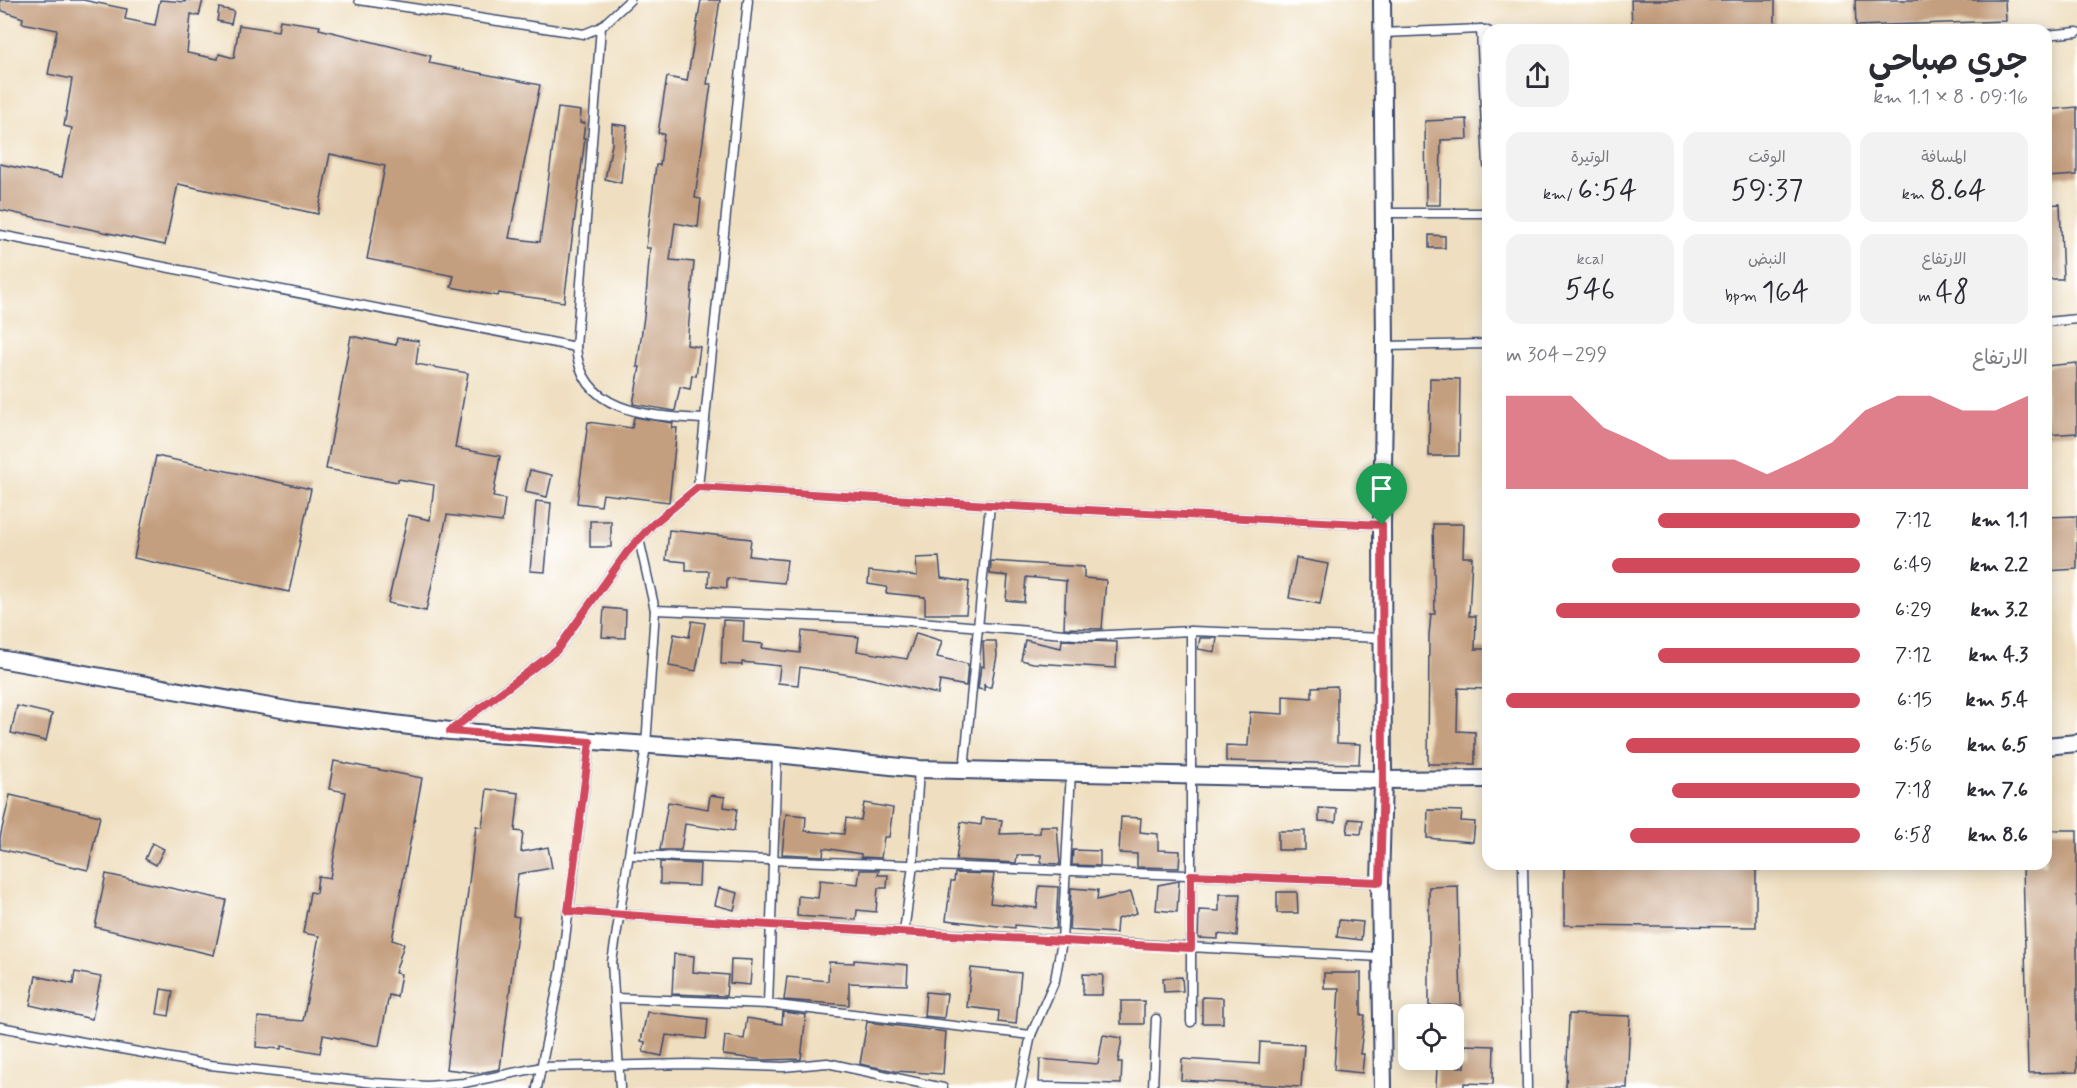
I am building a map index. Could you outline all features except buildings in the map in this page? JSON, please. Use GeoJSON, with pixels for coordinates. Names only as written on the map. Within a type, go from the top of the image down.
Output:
{"type":"FeatureCollection","features":[{"type":"Feature","properties":{"kind":"street"},"geometry":{"type":"LineString","coordinates":[[1382,0],[1385,346],[1380,957],[1383,1088]]}},
{"type":"Feature","properties":{"kind":"street"},"geometry":{"type":"LineString","coordinates":[[0,659],[298,712],[450,731],[777,754],[919,769],[1383,780],[1482,779]]}},
{"type":"Feature","properties":{"kind":"street"},"geometry":{"type":"LineString","coordinates":[[2052,745],[2077,743]]}},
{"type":"Feature","properties":{"kind":"lane"},"geometry":{"type":"LineString","coordinates":[[359,0],[584,34],[601,27],[630,0]]}},
{"type":"Feature","properties":{"kind":"lane"},"geometry":{"type":"LineString","coordinates":[[450,731],[557,650],[627,552],[698,487],[748,0]]}},
{"type":"Feature","properties":{"kind":"lane"},"geometry":{"type":"LineString","coordinates":[[601,27],[576,347],[577,367],[586,382],[598,395],[635,412],[653,416],[705,419]]}},
{"type":"Feature","properties":{"kind":"lane"},"geometry":{"type":"LineString","coordinates":[[1382,33],[1482,30]]}},
{"type":"Feature","properties":{"kind":"lane"},"geometry":{"type":"LineString","coordinates":[[2052,34],[2077,32]]}},
{"type":"Feature","properties":{"kind":"lane"},"geometry":{"type":"LineString","coordinates":[[1384,213],[1482,213]]}},
{"type":"Feature","properties":{"kind":"lane"},"geometry":{"type":"LineString","coordinates":[[0,235],[576,347]]}},
{"type":"Feature","properties":{"kind":"lane"},"geometry":{"type":"LineString","coordinates":[[2052,321],[2077,319]]}},
{"type":"Feature","properties":{"kind":"lane"},"geometry":{"type":"LineString","coordinates":[[1385,346],[1482,344]]}},
{"type":"Feature","properties":{"kind":"lane"},"geometry":{"type":"LineString","coordinates":[[698,487],[1382,525]]}},
{"type":"Feature","properties":{"kind":"lane"},"geometry":{"type":"LineString","coordinates":[[964,770],[990,505]]}},
{"type":"Feature","properties":{"kind":"lane"},"geometry":{"type":"LineString","coordinates":[[620,1088],[612,962],[646,746],[655,610],[639,539]]}},
{"type":"Feature","properties":{"kind":"lane"},"geometry":{"type":"LineString","coordinates":[[655,610],[885,619],[1088,636],[1191,631],[1384,638]]}},
{"type":"Feature","properties":{"kind":"lane"},"geometry":{"type":"LineString","coordinates":[[1191,631],[1191,1022]]}},
{"type":"Feature","properties":{"kind":"lane"},"geometry":{"type":"LineString","coordinates":[[537,1088],[559,981],[590,742]]}},
{"type":"Feature","properties":{"kind":"lane"},"geometry":{"type":"LineString","coordinates":[[768,1004],[777,754]]}},
{"type":"Feature","properties":{"kind":"lane"},"geometry":{"type":"LineString","coordinates":[[904,932],[913,865],[919,769]]}},
{"type":"Feature","properties":{"kind":"lane"},"geometry":{"type":"LineString","coordinates":[[1020,1088],[1031,1035],[1055,980],[1062,941],[1071,771]]}},
{"type":"Feature","properties":{"kind":"lane"},"geometry":{"type":"LineString","coordinates":[[630,855],[1380,882]]}},
{"type":"Feature","properties":{"kind":"lane"},"geometry":{"type":"LineString","coordinates":[[1523,870],[1527,1088]]}},
{"type":"Feature","properties":{"kind":"lane"},"geometry":{"type":"LineString","coordinates":[[568,911],[770,925],[1380,957]]}},
{"type":"Feature","properties":{"kind":"lane"},"geometry":{"type":"LineString","coordinates":[[616,998],[768,1004],[1031,1035]]}},
{"type":"Feature","properties":{"kind":"lane"},"geometry":{"type":"LineString","coordinates":[[1153,1088],[1156,1019]]}},
{"type":"Feature","properties":{"kind":"lane"},"geometry":{"type":"LineString","coordinates":[[0,1027],[210,1065],[375,1083],[427,1086],[464,1083],[542,1067],[619,1064],[783,1067],[827,1063],[943,1088]]}},
{"type":"Feature","properties":{"kind":"route"},"geometry":{"type":"LineString","coordinates":[[698,487],[1382,525],[1384,638],[1380,882],[1191,875],[1191,948],[770,925],[568,911],[590,742],[450,731],[557,650],[627,552],[652,525],[698,487]]}}]}
